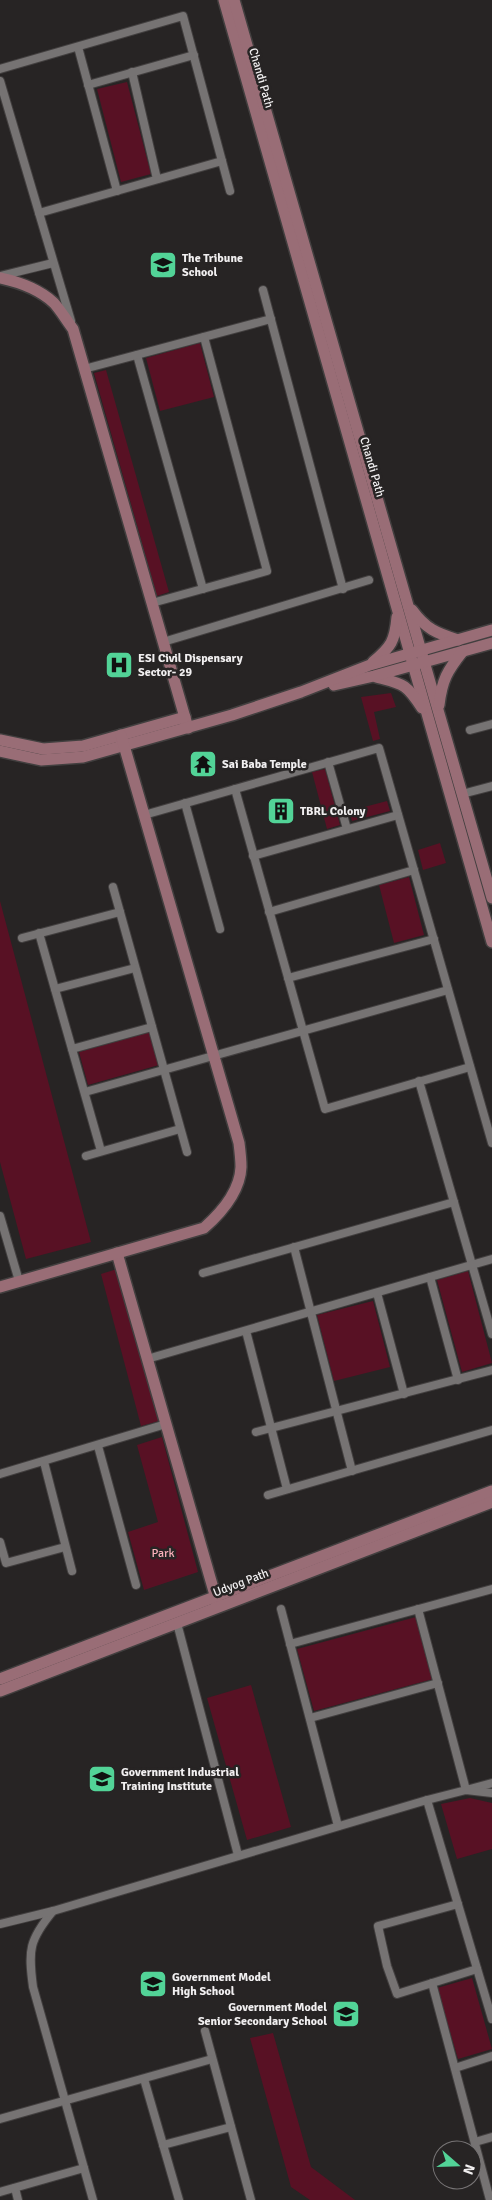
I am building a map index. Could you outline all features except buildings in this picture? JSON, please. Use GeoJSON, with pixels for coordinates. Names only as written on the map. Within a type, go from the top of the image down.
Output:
{"type":"FeatureCollection","features":[{"type":"Feature","properties":{"kind":"main road","name":"Chandi Path"},"geometry":{"type":"LineString","coordinates":[[224,0],[403,606]]}},
{"type":"Feature","properties":{"kind":"main road","name":"Chandi Path"},"geometry":{"type":"LineString","coordinates":[[234,0],[434,715],[492,942]]}},
{"type":"Feature","properties":{"kind":"main road"},"geometry":{"type":"LineString","coordinates":[[0,277],[41,294],[54,304],[73,330],[186,722]]}},
{"type":"Feature","properties":{"kind":"main road"},"geometry":{"type":"LineString","coordinates":[[370,665],[389,648],[403,606],[423,625],[438,634],[459,640]]}},
{"type":"Feature","properties":{"kind":"main road"},"geometry":{"type":"LineString","coordinates":[[0,751],[41,760],[83,756],[123,740],[186,722],[232,715],[301,692],[370,665],[492,630]]}},
{"type":"Feature","properties":{"kind":"main road"},"geometry":{"type":"LineString","coordinates":[[301,692],[374,676],[492,643]]}},
{"type":"Feature","properties":{"kind":"main road"},"geometry":{"type":"LineString","coordinates":[[434,715],[446,671],[463,651]]}},
{"type":"Feature","properties":{"kind":"main road"},"geometry":{"type":"LineString","coordinates":[[374,676],[398,682],[409,688],[434,715]]}},
{"type":"Feature","properties":{"kind":"main road","name":"Chandi Path"},"geometry":{"type":"LineString","coordinates":[[434,715],[462,794],[492,898]]}},
{"type":"Feature","properties":{"kind":"main road"},"geometry":{"type":"LineString","coordinates":[[0,740],[43,748],[84,746],[123,740]]}},
{"type":"Feature","properties":{"kind":"main road"},"geometry":{"type":"LineString","coordinates":[[0,1287],[204,1228],[222,1212],[233,1194],[241,1169],[239,1143],[123,740]]}},
{"type":"Feature","properties":{"kind":"main road"},"geometry":{"type":"LineString","coordinates":[[117,1253],[217,1601]]}},
{"type":"Feature","properties":{"kind":"main road","name":"Udyog Path"},"geometry":{"type":"LineString","coordinates":[[0,1691],[177,1623],[217,1601],[492,1491]]}},
{"type":"Feature","properties":{"kind":"main road","name":"Udyog Path"},"geometry":{"type":"LineString","coordinates":[[0,1679],[492,1502]]}},
{"type":"Feature","properties":{"kind":"street"},"geometry":{"type":"LineString","coordinates":[[0,69],[183,16],[230,191]]}},
{"type":"Feature","properties":{"kind":"street"},"geometry":{"type":"LineString","coordinates":[[78,47],[116,191]]}},
{"type":"Feature","properties":{"kind":"street"},"geometry":{"type":"LineString","coordinates":[[88,85],[194,55]]}},
{"type":"Feature","properties":{"kind":"street"},"geometry":{"type":"LineString","coordinates":[[132,72],[157,179]]}},
{"type":"Feature","properties":{"kind":"street"},"geometry":{"type":"LineString","coordinates":[[0,81],[73,330]]}},
{"type":"Feature","properties":{"kind":"street"},"geometry":{"type":"LineString","coordinates":[[39,213],[222,160]]}},
{"type":"Feature","properties":{"kind":"street"},"geometry":{"type":"LineString","coordinates":[[0,277],[53,262]]}},
{"type":"Feature","properties":{"kind":"street"},"geometry":{"type":"LineString","coordinates":[[263,290],[343,589]]}},
{"type":"Feature","properties":{"kind":"street"},"geometry":{"type":"LineString","coordinates":[[84,369],[271,319]]}},
{"type":"Feature","properties":{"kind":"street"},"geometry":{"type":"LineString","coordinates":[[152,603],[267,571],[204,337]]}},
{"type":"Feature","properties":{"kind":"street"},"geometry":{"type":"LineString","coordinates":[[137,354],[203,589]]}},
{"type":"Feature","properties":{"kind":"street"},"geometry":{"type":"LineString","coordinates":[[163,642],[369,580]]}},
{"type":"Feature","properties":{"kind":"street"},"geometry":{"type":"LineString","coordinates":[[470,730],[492,724]]}},
{"type":"Feature","properties":{"kind":"street"},"geometry":{"type":"LineString","coordinates":[[144,814],[379,748],[492,1143]]}},
{"type":"Feature","properties":{"kind":"street"},"geometry":{"type":"LineString","coordinates":[[328,762],[347,829]]}},
{"type":"Feature","properties":{"kind":"street"},"geometry":{"type":"LineString","coordinates":[[462,794],[491,786],[492,796]]}},
{"type":"Feature","properties":{"kind":"street"},"geometry":{"type":"LineString","coordinates":[[234,789],[325,1109],[470,1067]]}},
{"type":"Feature","properties":{"kind":"street"},"geometry":{"type":"LineString","coordinates":[[184,803],[220,929]]}},
{"type":"Feature","properties":{"kind":"street"},"geometry":{"type":"LineString","coordinates":[[253,856],[398,815]]}},
{"type":"Feature","properties":{"kind":"street"},"geometry":{"type":"LineString","coordinates":[[269,912],[414,870]]}},
{"type":"Feature","properties":{"kind":"street"},"geometry":{"type":"LineString","coordinates":[[113,887],[187,1152]]}},
{"type":"Feature","properties":{"kind":"street"},"geometry":{"type":"LineString","coordinates":[[22,938],[120,912]]}},
{"type":"Feature","properties":{"kind":"street"},"geometry":{"type":"LineString","coordinates":[[39,933],[101,1151]]}},
{"type":"Feature","properties":{"kind":"street"},"geometry":{"type":"LineString","coordinates":[[288,978],[434,939]]}},
{"type":"Feature","properties":{"kind":"street"},"geometry":{"type":"LineString","coordinates":[[55,989],[135,968]]}},
{"type":"Feature","properties":{"kind":"street"},"geometry":{"type":"LineString","coordinates":[[85,1092],[448,990]]}},
{"type":"Feature","properties":{"kind":"street"},"geometry":{"type":"LineString","coordinates":[[72,1049],[152,1027]]}},
{"type":"Feature","properties":{"kind":"street"},"geometry":{"type":"LineString","coordinates":[[419,1081],[492,1334]]}},
{"type":"Feature","properties":{"kind":"street"},"geometry":{"type":"LineString","coordinates":[[86,1156],[180,1129]]}},
{"type":"Feature","properties":{"kind":"street"},"geometry":{"type":"LineString","coordinates":[[203,1273],[454,1202]]}},
{"type":"Feature","properties":{"kind":"street"},"geometry":{"type":"LineString","coordinates":[[0,1216],[19,1282]]}},
{"type":"Feature","properties":{"kind":"street"},"geometry":{"type":"LineString","coordinates":[[294,1247],[352,1471]]}},
{"type":"Feature","properties":{"kind":"street"},"geometry":{"type":"LineString","coordinates":[[147,1359],[492,1259]]}},
{"type":"Feature","properties":{"kind":"street"},"geometry":{"type":"LineString","coordinates":[[430,1277],[458,1380]]}},
{"type":"Feature","properties":{"kind":"street"},"geometry":{"type":"LineString","coordinates":[[377,1293],[404,1394]]}},
{"type":"Feature","properties":{"kind":"street"},"geometry":{"type":"LineString","coordinates":[[246,1331],[287,1489]]}},
{"type":"Feature","properties":{"kind":"street"},"geometry":{"type":"LineString","coordinates":[[256,1432],[492,1370]]}},
{"type":"Feature","properties":{"kind":"street"},"geometry":{"type":"LineString","coordinates":[[0,1474],[166,1424]]}},
{"type":"Feature","properties":{"kind":"street"},"geometry":{"type":"LineString","coordinates":[[268,1495],[492,1430]]}},
{"type":"Feature","properties":{"kind":"street"},"geometry":{"type":"LineString","coordinates":[[98,1446],[136,1585]]}},
{"type":"Feature","properties":{"kind":"street"},"geometry":{"type":"LineString","coordinates":[[44,1462],[72,1571]]}},
{"type":"Feature","properties":{"kind":"street"},"geometry":{"type":"LineString","coordinates":[[0,1542],[6,1564],[66,1547]]}},
{"type":"Feature","properties":{"kind":"street"},"geometry":{"type":"LineString","coordinates":[[290,1644],[492,1589]]}},
{"type":"Feature","properties":{"kind":"street"},"geometry":{"type":"LineString","coordinates":[[281,1609],[338,1826]]}},
{"type":"Feature","properties":{"kind":"street"},"geometry":{"type":"LineString","coordinates":[[418,1609],[466,1790]]}},
{"type":"Feature","properties":{"kind":"street"},"geometry":{"type":"LineString","coordinates":[[177,1623],[238,1856]]}},
{"type":"Feature","properties":{"kind":"street"},"geometry":{"type":"LineString","coordinates":[[310,1718],[438,1683]]}},
{"type":"Feature","properties":{"kind":"street"},"geometry":{"type":"LineString","coordinates":[[0,1924],[53,1911],[427,1800],[492,1783]]}},
{"type":"Feature","properties":{"kind":"street"},"geometry":{"type":"LineString","coordinates":[[466,1790],[492,1793]]}},
{"type":"Feature","properties":{"kind":"street"},"geometry":{"type":"LineString","coordinates":[[427,1800],[492,2018]]}},
{"type":"Feature","properties":{"kind":"street"},"geometry":{"type":"LineString","coordinates":[[458,1904],[378,1926],[386,1959],[397,1994],[477,1969]]}},
{"type":"Feature","properties":{"kind":"street"},"geometry":{"type":"LineString","coordinates":[[53,1911],[36,1930],[29,1961],[33,1987],[93,2200]]}},
{"type":"Feature","properties":{"kind":"street"},"geometry":{"type":"LineString","coordinates":[[432,1984],[474,2140]]}},
{"type":"Feature","properties":{"kind":"street"},"geometry":{"type":"LineString","coordinates":[[205,2031],[251,2200]]}},
{"type":"Feature","properties":{"kind":"street"},"geometry":{"type":"LineString","coordinates":[[455,2068],[492,2056]]}},
{"type":"Feature","properties":{"kind":"street"},"geometry":{"type":"LineString","coordinates":[[0,2119],[212,2059]]}},
{"type":"Feature","properties":{"kind":"street"},"geometry":{"type":"LineString","coordinates":[[144,2079],[179,2200]]}},
{"type":"Feature","properties":{"kind":"street"},"geometry":{"type":"LineString","coordinates":[[163,2145],[231,2127]]}},
{"type":"Feature","properties":{"kind":"street"},"geometry":{"type":"LineString","coordinates":[[0,2192],[84,2168]]}},
{"type":"Feature","properties":{"kind":"street"},"geometry":{"type":"LineString","coordinates":[[482,2169],[490,2200]]}},
{"type":"Feature","properties":{"kind":"street"},"geometry":{"type":"LineString","coordinates":[[15,2188],[18,2200]]}},
{"type":"Feature","properties":{"kind":"green space"},"geometry":{"type":"Polygon","coordinates":[[[127,82],[151,174],[121,182],[97,89],[127,82]]]}},
{"type":"Feature","properties":{"kind":"green space"},"geometry":{"type":"Polygon","coordinates":[[[200,343],[214,397],[160,411],[146,358],[200,343]]]}},
{"type":"Feature","properties":{"kind":"green space"},"geometry":{"type":"Polygon","coordinates":[[[106,370],[169,592],[157,596],[94,373],[106,370]]]}},
{"type":"Feature","properties":{"kind":"green space"},"geometry":{"type":"Polygon","coordinates":[[[391,693],[396,707],[374,712],[380,739],[373,741],[361,697],[391,693]]]}},
{"type":"Feature","properties":{"kind":"green space"},"geometry":{"type":"Polygon","coordinates":[[[325,769],[340,825],[327,829],[312,772],[325,769]]]}},
{"type":"Feature","properties":{"kind":"green space"},"geometry":{"type":"Polygon","coordinates":[[[387,801],[390,811],[352,821],[349,811],[387,801]]]}},
{"type":"Feature","properties":{"kind":"green space"},"geometry":{"type":"Polygon","coordinates":[[[440,843],[446,863],[423,870],[418,850],[440,843]]]}},
{"type":"Feature","properties":{"kind":"green space"},"geometry":{"type":"Polygon","coordinates":[[[409,877],[424,935],[394,943],[379,885],[409,877]]]}},
{"type":"Feature","properties":{"kind":"green space"},"geometry":{"type":"Polygon","coordinates":[[[0,901],[91,1242],[26,1259],[0,1162],[0,901]]]}},
{"type":"Feature","properties":{"kind":"green space"},"geometry":{"type":"Polygon","coordinates":[[[150,1032],[159,1065],[88,1085],[79,1052],[150,1032]]]}},
{"type":"Feature","properties":{"kind":"green space"},"geometry":{"type":"Polygon","coordinates":[[[117,1269],[159,1421],[141,1426],[101,1274],[117,1269]]]}},
{"type":"Feature","properties":{"kind":"green space"},"geometry":{"type":"Polygon","coordinates":[[[468,1271],[492,1363],[462,1372],[437,1280],[468,1271]]]}},
{"type":"Feature","properties":{"kind":"green space"},"geometry":{"type":"Polygon","coordinates":[[[373,1301],[390,1367],[334,1381],[317,1315],[373,1301]]]}},
{"type":"Feature","properties":{"kind":"green space","name":"Park"},"geometry":{"type":"Polygon","coordinates":[[[162,1437],[198,1572],[144,1590],[128,1532],[158,1522],[137,1445],[162,1437]]]}},
{"type":"Feature","properties":{"kind":"green space"},"geometry":{"type":"Polygon","coordinates":[[[416,1617],[433,1679],[314,1711],[297,1649],[416,1617]]]}},
{"type":"Feature","properties":{"kind":"green space"},"geometry":{"type":"Polygon","coordinates":[[[251,1685],[291,1827],[247,1840],[207,1698],[251,1685]]]}},
{"type":"Feature","properties":{"kind":"green space"},"geometry":{"type":"Polygon","coordinates":[[[470,1798],[492,1803],[492,1849],[457,1859],[441,1804],[470,1798]]]}},
{"type":"Feature","properties":{"kind":"green space"},"geometry":{"type":"Polygon","coordinates":[[[472,1978],[492,2049],[458,2059],[437,1988],[472,1978]]]}},
{"type":"Feature","properties":{"kind":"green space"},"geometry":{"type":"Polygon","coordinates":[[[273,2033],[311,2167],[355,2200],[310,2200],[291,2187],[250,2038],[273,2033]]]}},
{"type":"Feature","properties":{"kind":"place","name":"The Tribune School"},"geometry":{"type":"Point","coordinates":[163,265]}},
{"type":"Feature","properties":{"kind":"place","name":"ESI Civil Dispensary Sector- 29"},"geometry":{"type":"Point","coordinates":[119,665]}},
{"type":"Feature","properties":{"kind":"place","name":"Sai Baba Temple"},"geometry":{"type":"Point","coordinates":[203,764]}},
{"type":"Feature","properties":{"kind":"place","name":"TBRL Colony"},"geometry":{"type":"Point","coordinates":[281,811]}},
{"type":"Feature","properties":{"kind":"place","name":"Government Industrial Training Institute"},"geometry":{"type":"Point","coordinates":[102,1779]}},
{"type":"Feature","properties":{"kind":"place","name":"Government Model High School"},"geometry":{"type":"Point","coordinates":[153,1984]}},
{"type":"Feature","properties":{"kind":"place","name":"Government Model Senior Secondary School"},"geometry":{"type":"Point","coordinates":[346,2014]}}]}
